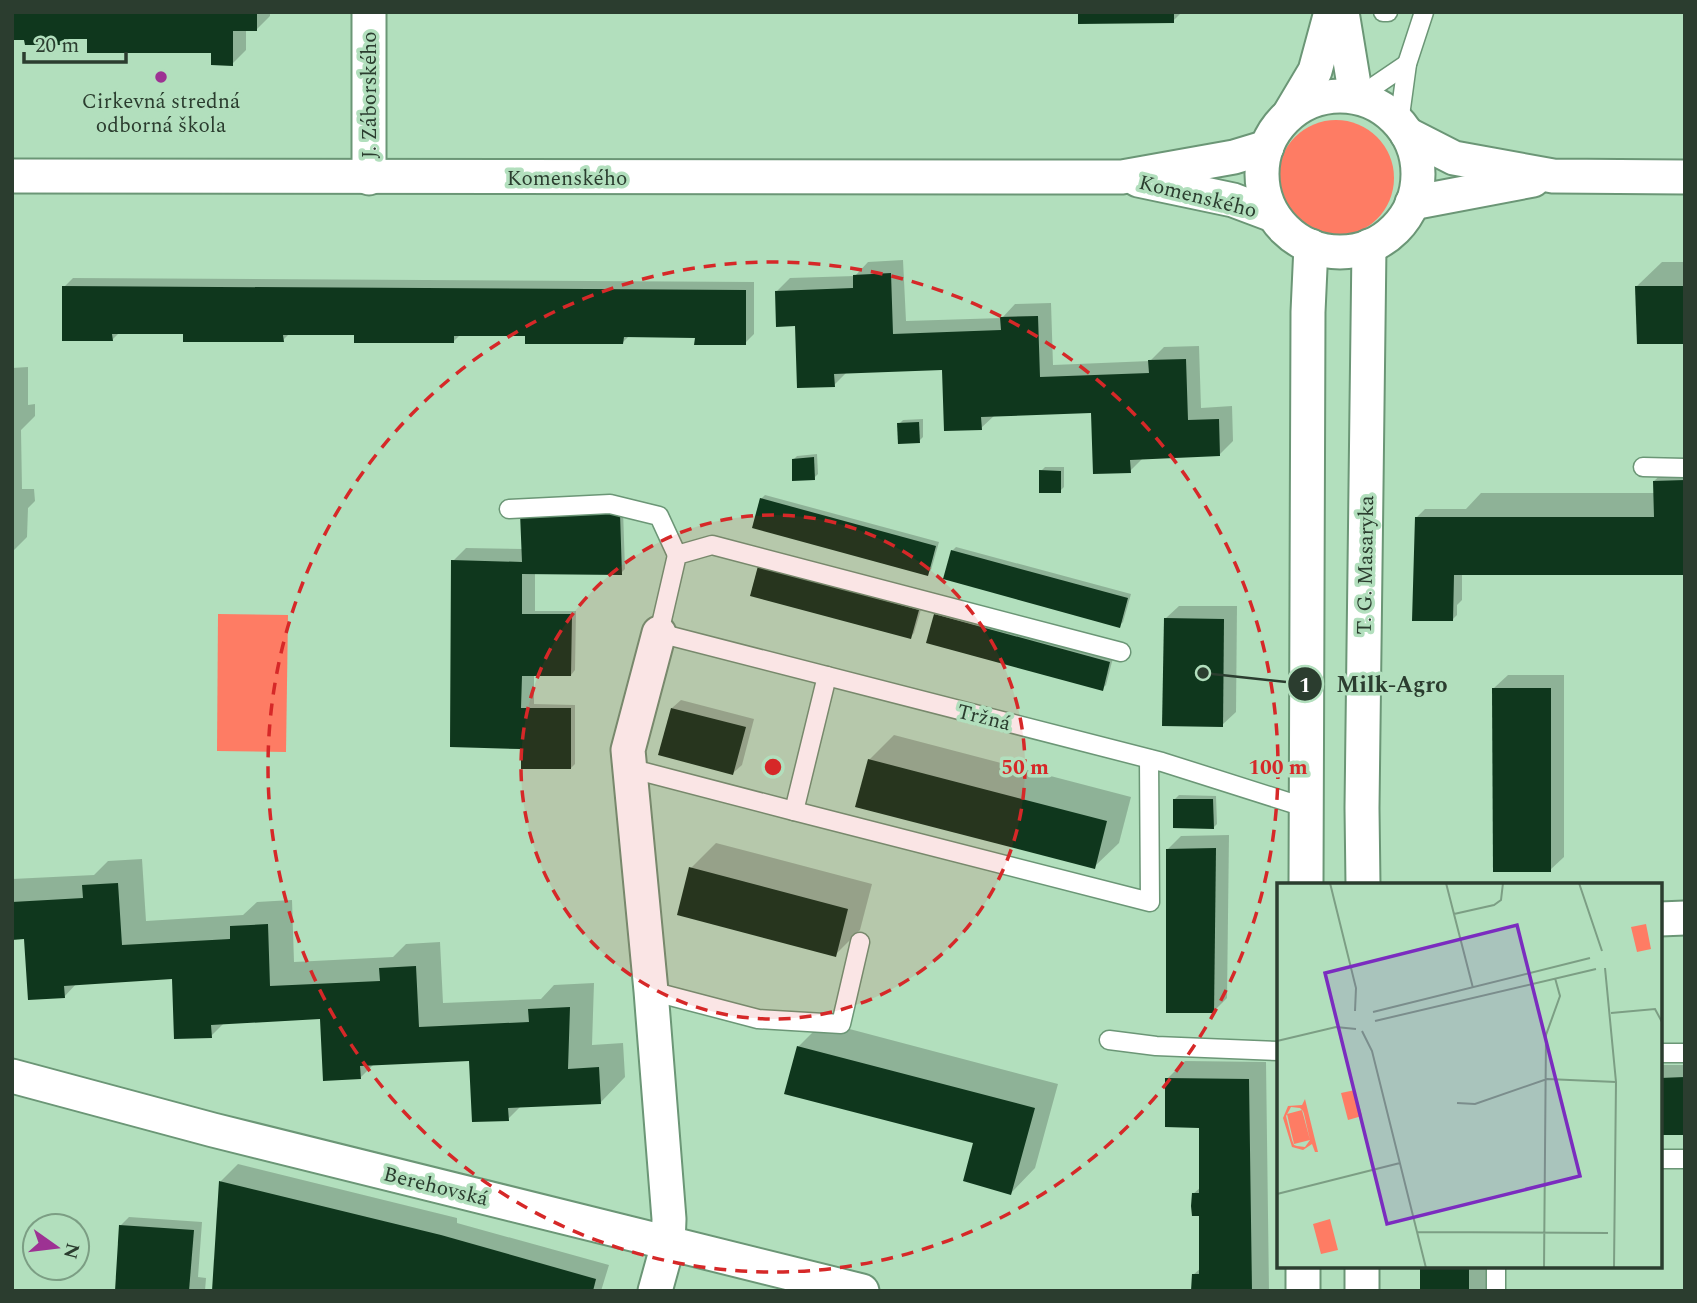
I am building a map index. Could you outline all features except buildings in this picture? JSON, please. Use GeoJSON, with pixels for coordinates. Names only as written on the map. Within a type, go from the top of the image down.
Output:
{"type":"FeatureCollection","features":[{"type":"Feature","properties":{"kind":"street","name":"J. Záborského"},"geometry":{"type":"LineString","coordinates":[[369,12],[369,178]]}},
{"type":"Feature","properties":{"kind":"street"},"geometry":{"type":"LineString","coordinates":[[1331,12],[1315,71],[1267,147],[1262,182],[1273,215],[1297,239],[1331,251],[1350,251],[1369,246],[1395,229],[1412,203],[1417,184],[1417,163],[1403,129]]}},
{"type":"Feature","properties":{"kind":"street"},"geometry":{"type":"LineString","coordinates":[[1342,12],[1359,98]]}},
{"type":"Feature","properties":{"kind":"street"},"geometry":{"type":"LineString","coordinates":[[1290,113],[1307,103],[1326,97],[1359,98],[1388,113],[1403,129],[1454,158],[1553,176],[1685,177]]}},
{"type":"Feature","properties":{"kind":"street","name":"Komenského"},"geometry":{"type":"LineString","coordinates":[[12,176],[1122,177],[1234,157],[1267,147]]}},
{"type":"Feature","properties":{"kind":"street"},"geometry":{"type":"LineString","coordinates":[[1412,203],[1553,176]]}},
{"type":"Feature","properties":{"kind":"street","name":"Komenského"},"geometry":{"type":"LineString","coordinates":[[1122,177],[1233,200],[1273,215]]}},
{"type":"Feature","properties":{"kind":"street"},"geometry":{"type":"LineString","coordinates":[[1306,883],[1308,312],[1311,246]]}},
{"type":"Feature","properties":{"kind":"street","name":"T. G. Masaryka"},"geometry":{"type":"LineString","coordinates":[[1363,883],[1369,246]]}},
{"type":"Feature","properties":{"kind":"street"},"geometry":{"type":"LineString","coordinates":[[655,1291],[668,1244],[669,1219],[628,750],[659,633]]}},
{"type":"Feature","properties":{"kind":"street"},"geometry":{"type":"LineString","coordinates":[[1307,808],[1362,808]]}},
{"type":"Feature","properties":{"kind":"street"},"geometry":{"type":"LineString","coordinates":[[1662,919],[1685,918]]}},
{"type":"Feature","properties":{"kind":"street","name":"Berehovská"},"geometry":{"type":"LineString","coordinates":[[12,1076],[188,1124],[862,1291]]}},
{"type":"Feature","properties":{"kind":"street"},"geometry":{"type":"LineString","coordinates":[[1303,1268],[1303,1291]]}},
{"type":"Feature","properties":{"kind":"street"},"geometry":{"type":"LineString","coordinates":[[1362,1268],[1362,1291]]}},
{"type":"Feature","properties":{"kind":"lane"},"geometry":{"type":"LineString","coordinates":[[1403,129],[1407,64],[1424,12]]}},
{"type":"Feature","properties":{"kind":"lane"},"geometry":{"type":"LineString","coordinates":[[1359,98],[1407,64]]}},
{"type":"Feature","properties":{"kind":"lane"},"geometry":{"type":"LineString","coordinates":[[1643,467],[1685,468]]}},
{"type":"Feature","properties":{"kind":"lane"},"geometry":{"type":"LineString","coordinates":[[509,509],[610,504],[659,516],[677,555],[659,633]]}},
{"type":"Feature","properties":{"kind":"lane"},"geometry":{"type":"LineString","coordinates":[[677,555],[712,545],[1121,652]]}},
{"type":"Feature","properties":{"kind":"lane","name":"Tržná"},"geometry":{"type":"LineString","coordinates":[[659,633],[1149,759],[1307,808]]}},
{"type":"Feature","properties":{"kind":"lane"},"geometry":{"type":"LineString","coordinates":[[794,811],[827,676]]}},
{"type":"Feature","properties":{"kind":"lane"},"geometry":{"type":"LineString","coordinates":[[629,768],[1150,902],[1149,759]]}},
{"type":"Feature","properties":{"kind":"lane"},"geometry":{"type":"LineString","coordinates":[[651,991],[758,1019],[841,1024],[860,942]]}},
{"type":"Feature","properties":{"kind":"lane"},"geometry":{"type":"LineString","coordinates":[[1109,1040],[1156,1046],[1277,1051]]}},
{"type":"Feature","properties":{"kind":"lane"},"geometry":{"type":"LineString","coordinates":[[1662,1053],[1685,1053]]}},
{"type":"Feature","properties":{"kind":"lane"},"geometry":{"type":"LineString","coordinates":[[1662,1159],[1685,1159]]}},
{"type":"Feature","properties":{"kind":"lane"},"geometry":{"type":"LineString","coordinates":[[1496,1268],[1496,1291]]}},
{"type":"Feature","properties":{"kind":"shaded area"},"geometry":{"type":"Polygon","coordinates":[[[1336,120],[1358,124],[1377,137],[1390,156],[1394,178],[1390,200],[1377,219],[1358,232],[1336,236],[1314,232],[1295,219],[1282,200],[1278,178],[1282,156],[1295,137],[1314,124],[1336,120]]]}},
{"type":"Feature","properties":{"kind":"shaded area"},"geometry":{"type":"Polygon","coordinates":[[[218,614],[288,615],[286,752],[217,751],[218,614]]]}},
{"type":"Feature","properties":{"kind":"place","name":"Cirkevná stredná odborná škola"},"geometry":{"type":"Point","coordinates":[161,77]}},
{"type":"Feature","properties":{"kind":"place","name":"Milk-Agro"},"geometry":{"type":"Point","coordinates":[1203,673]}}]}
